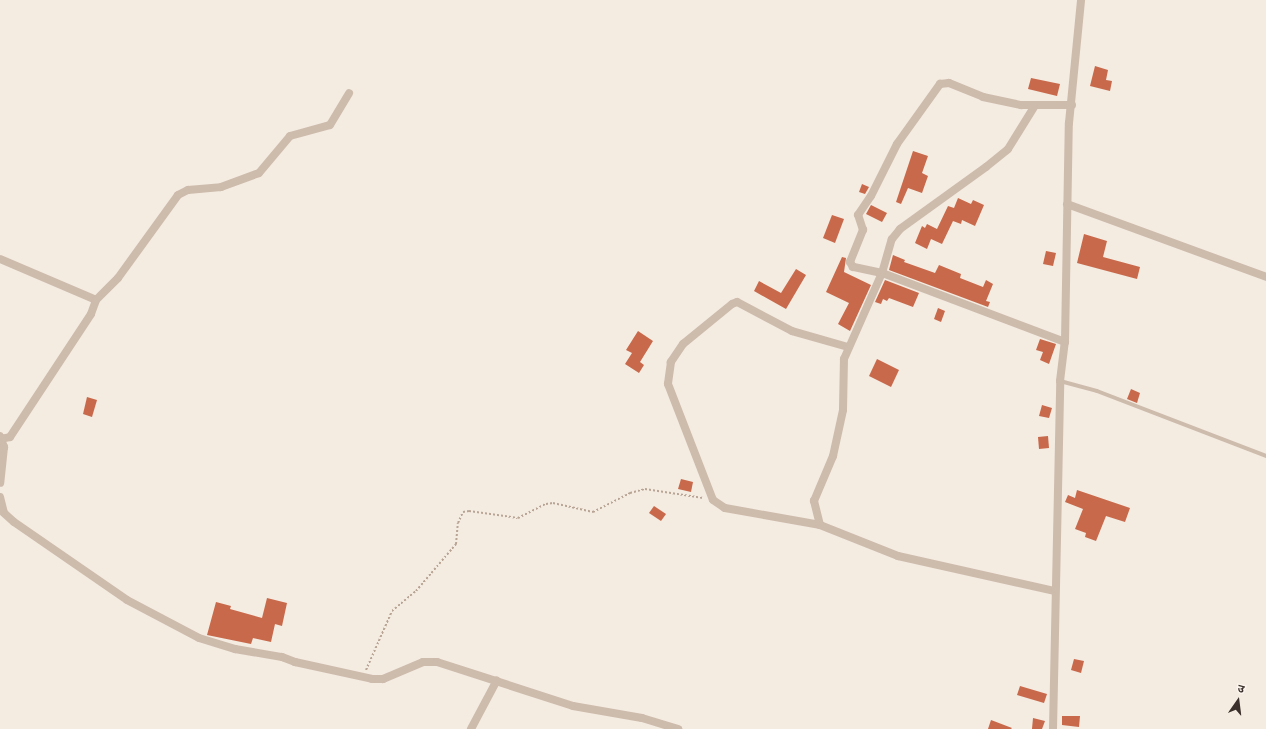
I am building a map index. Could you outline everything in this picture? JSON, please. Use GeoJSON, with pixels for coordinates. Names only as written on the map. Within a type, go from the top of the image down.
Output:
{"type":"FeatureCollection","features":[{"type":"Feature","properties":{"kind":"street"},"geometry":{"type":"LineString","coordinates":[[1053,729],[1060,381],[1065,342],[1068,123],[1072,105],[1071,93],[1081,0]]}},
{"type":"Feature","properties":{"kind":"street"},"geometry":{"type":"LineString","coordinates":[[1065,342],[882,273],[851,265],[864,227],[858,221],[858,215],[871,196],[897,144],[940,84],[949,83],[991,99],[1034,107],[1072,105]]}},
{"type":"Feature","properties":{"kind":"street"},"geometry":{"type":"LineString","coordinates":[[0,483],[4,447],[1,438],[10,437],[91,314],[96,300],[118,278],[178,195],[188,190],[221,187],[259,174],[290,136],[330,125],[349,93]]}},
{"type":"Feature","properties":{"kind":"street"},"geometry":{"type":"LineString","coordinates":[[820,525],[814,502],[833,456],[843,410],[844,364],[848,346],[882,273],[895,233],[1008,149],[1034,107]]}},
{"type":"Feature","properties":{"kind":"street"},"geometry":{"type":"LineString","coordinates":[[1067,204],[1266,277]]}},
{"type":"Feature","properties":{"kind":"street"},"geometry":{"type":"LineString","coordinates":[[0,259],[96,300]]}},
{"type":"Feature","properties":{"kind":"street"},"geometry":{"type":"LineString","coordinates":[[848,346],[792,331],[737,302],[732,304],[679,348],[667,374],[669,392],[686,425],[713,500],[725,508],[820,525],[898,556],[1056,591]]}},
{"type":"Feature","properties":{"kind":"street"},"geometry":{"type":"LineString","coordinates":[[0,497],[1,509],[14,522],[134,604],[199,638],[236,649],[282,657],[295,662],[363,677],[383,679],[418,664],[437,662],[578,707],[642,718],[678,729]]}},
{"type":"Feature","properties":{"kind":"street"},"geometry":{"type":"LineString","coordinates":[[471,729],[497,680]]}},
{"type":"Feature","properties":{"kind":"lane"},"geometry":{"type":"LineString","coordinates":[[1060,381],[1097,391],[1266,456]]}},
{"type":"Feature","properties":{"kind":"path"},"geometry":{"type":"LineString","coordinates":[[363,677],[392,611],[416,591],[456,544],[458,523],[463,512],[469,511],[518,518],[546,504],[553,503],[593,512],[630,493],[645,489],[713,500]]}},
{"type":"Feature","properties":{"kind":"building"},"geometry":{"type":"Polygon","coordinates":[[[1095,66],[1108,70],[1106,80],[1112,81],[1110,91],[1090,86],[1095,66]]]}},
{"type":"Feature","properties":{"kind":"building"},"geometry":{"type":"Polygon","coordinates":[[[1031,78],[1060,84],[1057,96],[1028,89],[1031,78]]]}},
{"type":"Feature","properties":{"kind":"building"},"geometry":{"type":"Polygon","coordinates":[[[913,151],[928,156],[922,173],[928,176],[922,193],[908,188],[901,204],[896,202],[913,151]]]}},
{"type":"Feature","properties":{"kind":"building"},"geometry":{"type":"Polygon","coordinates":[[[862,184],[869,187],[865,194],[859,192],[862,184]]]}},
{"type":"Feature","properties":{"kind":"building"},"geometry":{"type":"Polygon","coordinates":[[[958,198],[971,204],[973,200],[984,205],[975,226],[962,220],[961,224],[953,221],[942,244],[931,239],[927,249],[915,243],[922,226],[925,228],[927,224],[937,229],[948,206],[954,208],[958,198]]]}},
{"type":"Feature","properties":{"kind":"building"},"geometry":{"type":"Polygon","coordinates":[[[871,205],[887,213],[882,222],[866,214],[871,205]]]}},
{"type":"Feature","properties":{"kind":"building"},"geometry":{"type":"Polygon","coordinates":[[[832,215],[844,219],[835,243],[823,238],[832,215]]]}},
{"type":"Feature","properties":{"kind":"building"},"geometry":{"type":"Polygon","coordinates":[[[1084,234],[1107,241],[1103,257],[1140,267],[1137,279],[1077,263],[1084,234]]]}},
{"type":"Feature","properties":{"kind":"building"},"geometry":{"type":"Polygon","coordinates":[[[1046,251],[1056,253],[1053,266],[1043,264],[1046,251]]]}},
{"type":"Feature","properties":{"kind":"building"},"geometry":{"type":"Polygon","coordinates":[[[893,255],[905,260],[904,262],[935,273],[939,265],[961,274],[960,278],[983,287],[986,280],[993,284],[986,301],[990,302],[988,307],[889,270],[893,255]]]}},
{"type":"Feature","properties":{"kind":"building"},"geometry":{"type":"Polygon","coordinates":[[[842,257],[846,258],[844,272],[871,285],[850,331],[838,324],[849,303],[826,292],[842,257]]]}},
{"type":"Feature","properties":{"kind":"building"},"geometry":{"type":"Polygon","coordinates":[[[796,269],[806,275],[786,309],[754,291],[759,281],[781,293],[796,269]]]}},
{"type":"Feature","properties":{"kind":"building"},"geometry":{"type":"Polygon","coordinates":[[[885,280],[919,293],[913,307],[889,298],[887,301],[883,299],[881,304],[875,302],[885,280]]]}},
{"type":"Feature","properties":{"kind":"building"},"geometry":{"type":"Polygon","coordinates":[[[938,308],[945,311],[941,322],[934,319],[938,308]]]}},
{"type":"Feature","properties":{"kind":"building"},"geometry":{"type":"Polygon","coordinates":[[[638,331],[653,341],[640,362],[644,365],[639,373],[625,364],[632,353],[626,350],[638,331]]]}},
{"type":"Feature","properties":{"kind":"building"},"geometry":{"type":"Polygon","coordinates":[[[1040,339],[1056,344],[1049,364],[1040,360],[1043,352],[1036,350],[1040,339]]]}},
{"type":"Feature","properties":{"kind":"building"},"geometry":{"type":"Polygon","coordinates":[[[877,359],[899,370],[891,387],[869,376],[877,359]]]}},
{"type":"Feature","properties":{"kind":"building"},"geometry":{"type":"Polygon","coordinates":[[[1131,389],[1140,393],[1137,403],[1127,399],[1131,389]]]}},
{"type":"Feature","properties":{"kind":"building"},"geometry":{"type":"Polygon","coordinates":[[[87,397],[97,400],[92,417],[83,414],[87,397]]]}},
{"type":"Feature","properties":{"kind":"building"},"geometry":{"type":"Polygon","coordinates":[[[1042,405],[1052,408],[1049,418],[1039,416],[1042,405]]]}},
{"type":"Feature","properties":{"kind":"building"},"geometry":{"type":"Polygon","coordinates":[[[1048,436],[1049,448],[1039,449],[1038,437],[1048,436]]]}},
{"type":"Feature","properties":{"kind":"building"},"geometry":{"type":"Polygon","coordinates":[[[681,479],[693,482],[691,492],[678,489],[681,479]]]}},
{"type":"Feature","properties":{"kind":"building"},"geometry":{"type":"Polygon","coordinates":[[[1077,490],[1130,508],[1125,522],[1106,516],[1096,541],[1085,537],[1086,533],[1075,529],[1083,509],[1065,502],[1068,495],[1075,498],[1077,490]]]}},
{"type":"Feature","properties":{"kind":"building"},"geometry":{"type":"Polygon","coordinates":[[[654,506],[666,514],[661,521],[649,513],[654,506]]]}},
{"type":"Feature","properties":{"kind":"building"},"geometry":{"type":"Polygon","coordinates":[[[267,598],[287,603],[282,626],[275,624],[271,642],[253,638],[251,644],[207,635],[216,602],[231,606],[230,609],[262,618],[267,598]]]}},
{"type":"Feature","properties":{"kind":"building"},"geometry":{"type":"Polygon","coordinates":[[[1074,659],[1084,661],[1081,673],[1071,670],[1074,659]]]}},
{"type":"Feature","properties":{"kind":"building"},"geometry":{"type":"Polygon","coordinates":[[[1020,686],[1047,694],[1044,703],[1017,695],[1020,686]]]}},
{"type":"Feature","properties":{"kind":"building"},"geometry":{"type":"Polygon","coordinates":[[[1062,716],[1080,716],[1079,727],[1062,725],[1062,716]]]}},
{"type":"Feature","properties":{"kind":"building"},"geometry":{"type":"Polygon","coordinates":[[[1033,718],[1045,721],[1042,729],[1032,729],[1033,718]]]}},
{"type":"Feature","properties":{"kind":"building"},"geometry":{"type":"Polygon","coordinates":[[[991,720],[1012,728],[988,729],[991,720]]]}}]}
